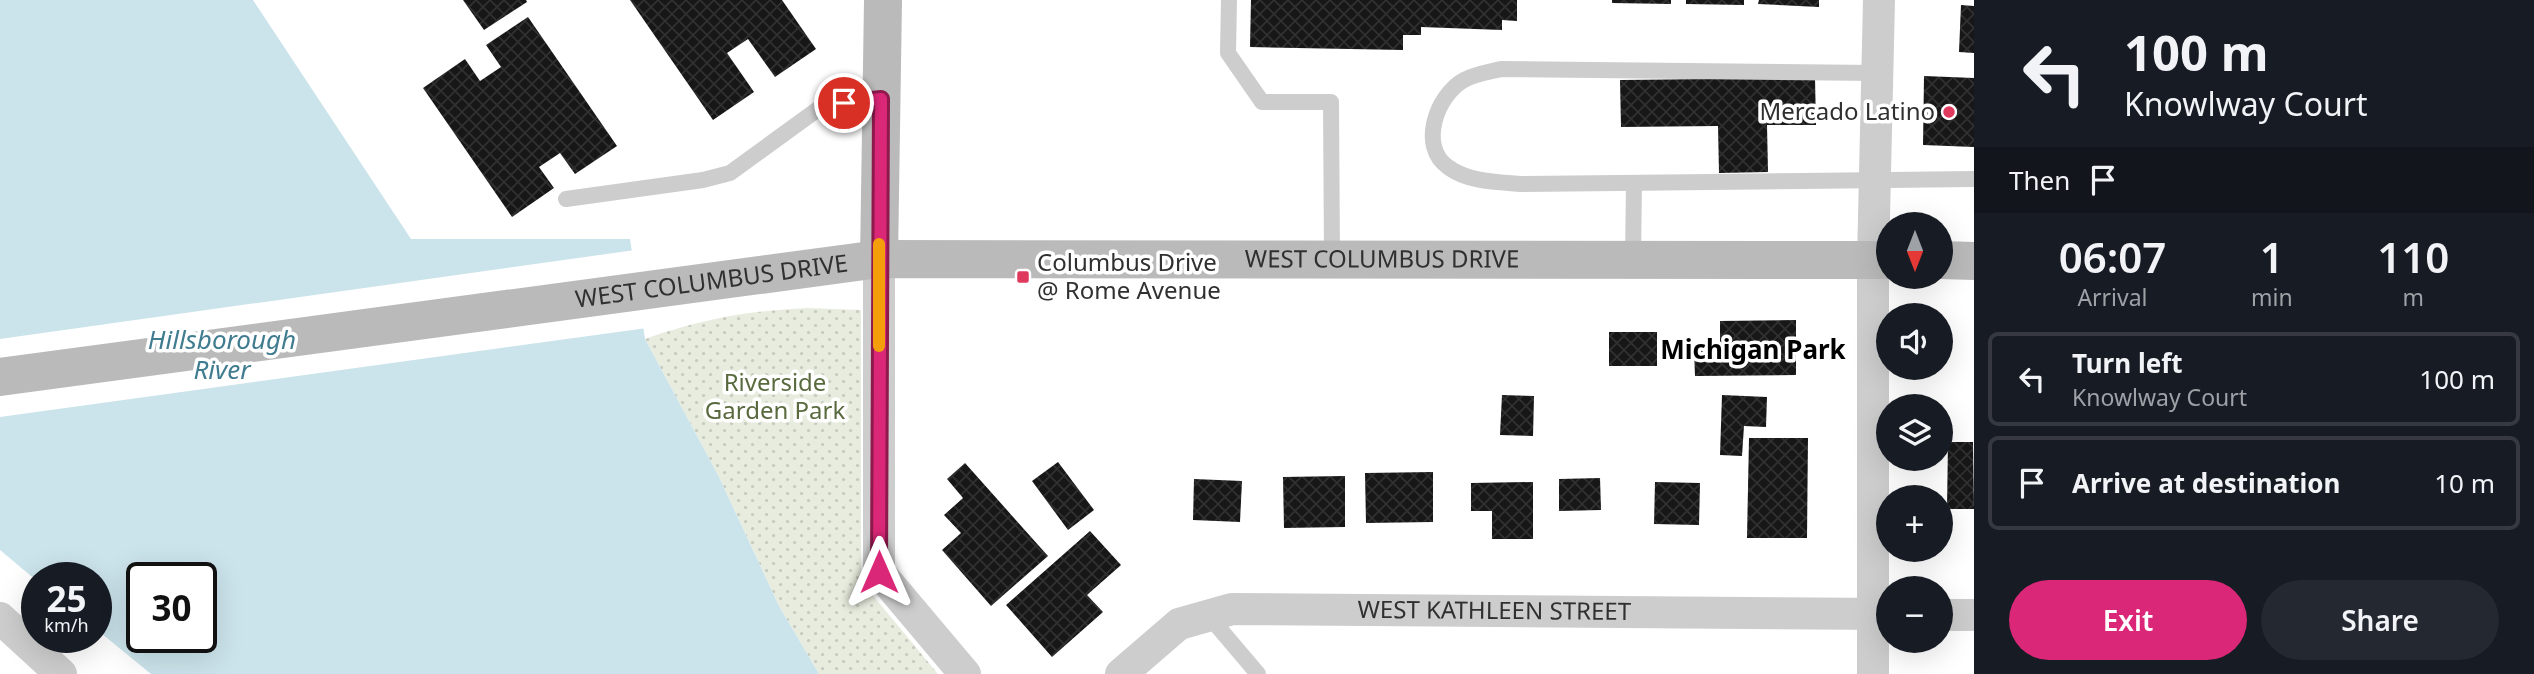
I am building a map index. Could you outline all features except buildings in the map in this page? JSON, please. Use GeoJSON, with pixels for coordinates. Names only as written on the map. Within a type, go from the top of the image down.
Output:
{"type":"FeatureCollection","features":[{"type":"Feature","properties":{"kind":"main road"},"geometry":{"type":"LineString","coordinates":[[879,259],[883,0]]}},
{"type":"Feature","properties":{"kind":"main road","name":"WEST COLUMBUS DRIVE"},"geometry":{"type":"LineString","coordinates":[[0,377],[693,281],[879,259],[1876,260]]}},
{"type":"Feature","properties":{"kind":"main road"},"geometry":{"type":"LineString","coordinates":[[1953,260],[1974,261]]}},
{"type":"Feature","properties":{"kind":"street"},"geometry":{"type":"LineString","coordinates":[[1877,212],[1875,178],[1879,0]]}},
{"type":"Feature","properties":{"kind":"street"},"geometry":{"type":"LineString","coordinates":[[879,259],[879,572],[965,674]]}},
{"type":"Feature","properties":{"kind":"street"},"geometry":{"type":"LineString","coordinates":[[1881,289],[1881,576]]}},
{"type":"Feature","properties":{"kind":"street","name":"WEST KATHLEEN STREET"},"geometry":{"type":"LineString","coordinates":[[1121,674],[1179,624],[1232,609],[1876,614]]}},
{"type":"Feature","properties":{"kind":"street"},"geometry":{"type":"LineString","coordinates":[[1953,614],[1974,615]]}},
{"type":"Feature","properties":{"kind":"street"},"geometry":{"type":"LineString","coordinates":[[0,618],[61,674]]}},
{"type":"Feature","properties":{"kind":"street"},"geometry":{"type":"LineString","coordinates":[[1873,674],[1876,652]]}},
{"type":"Feature","properties":{"kind":"lane"},"geometry":{"type":"LineString","coordinates":[[1229,0],[1228,53],[1262,102],[1331,102],[1332,258]]}},
{"type":"Feature","properties":{"kind":"lane"},"geometry":{"type":"LineString","coordinates":[[1877,73],[1501,69],[1463,80],[1436,111],[1433,145],[1447,167],[1477,180],[1521,184],[1974,178]]}},
{"type":"Feature","properties":{"kind":"lane"},"geometry":{"type":"LineString","coordinates":[[566,199],[703,180],[730,173],[825,104],[881,99]]}},
{"type":"Feature","properties":{"kind":"lane"},"geometry":{"type":"LineString","coordinates":[[1633,260],[1634,183]]}},
{"type":"Feature","properties":{"kind":"lane"},"geometry":{"type":"LineString","coordinates":[[1208,615],[1258,674]]}},
{"type":"Feature","properties":{"kind":"green space","name":"Riverside Garden Park"},"geometry":{"type":"Polygon","coordinates":[[[807,308],[861,310],[861,581],[938,674],[819,674],[779,606],[719,477],[645,339],[725,317],[807,308]]]}},
{"type":"Feature","properties":{"kind":"water","name":"Hillsborough River"},"geometry":{"type":"Polygon","coordinates":[[[0,0],[253,0],[411,239],[630,239],[645,339],[719,477],[779,606],[819,674],[151,674],[112,642],[112,562],[21,562],[21,568],[0,550],[0,0]]]}},
{"type":"Feature","properties":{"kind":"pier"},"geometry":{"type":"Polygon","coordinates":[[[635,250],[647,328],[0,417],[0,339],[635,250]]]}},
{"type":"Feature","properties":{"kind":"slow traffic"},"geometry":{"type":"LineString","coordinates":[[879,244],[879,346]]}},
{"type":"Feature","properties":{"kind":"place","name":"Mercado Latino"},"geometry":{"type":"Point","coordinates":[1949,112]}},
{"type":"Feature","properties":{"kind":"place","name":"Columbus Drive @ Rome Avenue"},"geometry":{"type":"Point","coordinates":[1023,277]}},
{"type":"Feature","properties":{"kind":"district","name":"Michigan Park"},"geometry":{"type":"Point","coordinates":[1753,350]}},
{"type":"Feature","properties":{"kind":"route"},"geometry":{"type":"LineString","coordinates":[[844,103],[881,99],[879,572]]}}]}
